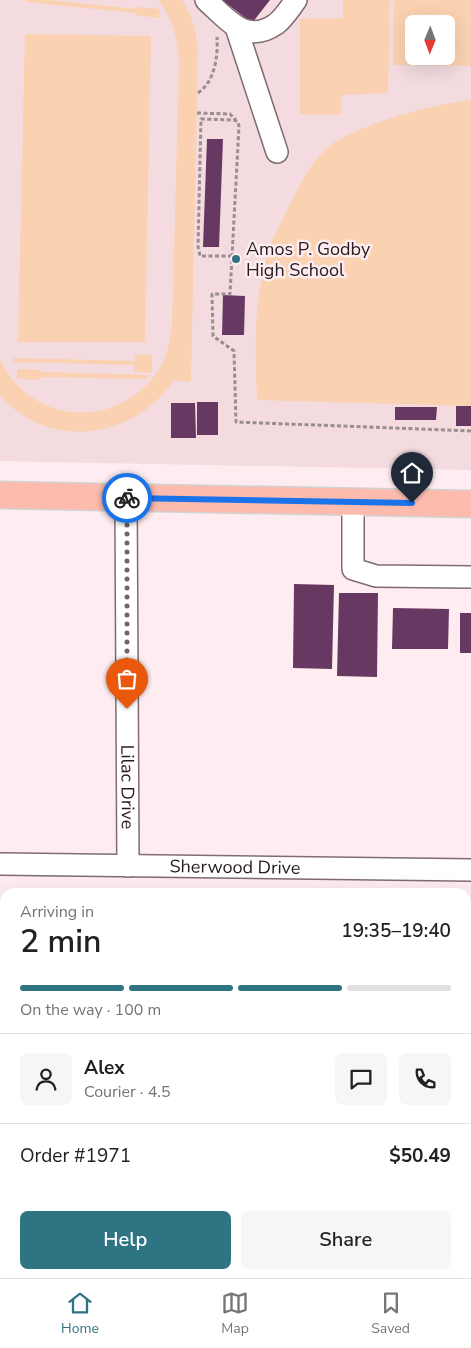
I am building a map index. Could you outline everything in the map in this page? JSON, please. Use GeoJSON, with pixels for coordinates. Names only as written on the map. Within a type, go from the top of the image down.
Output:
{"type":"FeatureCollection","features":[{"type":"Feature","properties":{"kind":"main road"},"geometry":{"type":"LineString","coordinates":[[0,495],[471,504]]}},
{"type":"Feature","properties":{"kind":"street"},"geometry":{"type":"LineString","coordinates":[[211,4],[236,27],[254,33],[266,30],[277,23],[296,0]]}},
{"type":"Feature","properties":{"kind":"street"},"geometry":{"type":"LineString","coordinates":[[236,27],[278,152]]}},
{"type":"Feature","properties":{"kind":"street","name":"Lilac Drive"},"geometry":{"type":"LineString","coordinates":[[126,498],[128,866]]}},
{"type":"Feature","properties":{"kind":"street"},"geometry":{"type":"LineString","coordinates":[[353,502],[353,569],[376,576],[471,577]]}},
{"type":"Feature","properties":{"kind":"street","name":"Sherwood Drive"},"geometry":{"type":"LineString","coordinates":[[0,864],[471,870]]}},
{"type":"Feature","properties":{"kind":"path"},"geometry":{"type":"LineString","coordinates":[[198,93],[208,81],[218,52],[211,4]]}},
{"type":"Feature","properties":{"kind":"path"},"geometry":{"type":"LineString","coordinates":[[197,113],[230,114],[240,126],[230,294],[212,294],[213,336],[234,351],[236,422],[471,431]]}},
{"type":"Feature","properties":{"kind":"path"},"geometry":{"type":"LineString","coordinates":[[232,256],[200,256],[198,246],[201,118],[234,120],[238,122]]}},
{"type":"Feature","properties":{"kind":"shaded area","name":"Amos P. Godby High School"},"geometry":{"type":"Polygon","coordinates":[[[0,0],[471,0],[471,470],[0,461],[0,0]]]}},
{"type":"Feature","properties":{"kind":"shaded area"},"geometry":{"type":"Polygon","coordinates":[[[26,0],[50,0],[135,9],[136,7],[160,9],[159,18],[135,15],[135,13],[26,2],[26,0]]]}},
{"type":"Feature","properties":{"kind":"shaded area"},"geometry":{"type":"Polygon","coordinates":[[[158,0],[182,0],[192,19],[198,53],[191,382],[174,380],[157,400],[137,415],[114,426],[90,431],[66,431],[42,425],[20,413],[0,395],[0,360],[15,382],[34,399],[55,409],[79,412],[102,410],[124,402],[145,387],[161,366],[168,346],[172,325],[179,63],[174,30],[158,0]]]}},
{"type":"Feature","properties":{"kind":"shaded area"},"geometry":{"type":"Polygon","coordinates":[[[343,0],[390,0],[388,93],[342,95],[341,115],[300,114],[300,19],[343,18],[343,0]]]}},
{"type":"Feature","properties":{"kind":"shaded area"},"geometry":{"type":"Polygon","coordinates":[[[394,0],[471,0],[471,66],[393,65],[394,0]]]}},
{"type":"Feature","properties":{"kind":"shaded area"},"geometry":{"type":"Polygon","coordinates":[[[25,34],[151,36],[145,342],[18,342],[25,34]]]}},
{"type":"Feature","properties":{"kind":"shaded area"},"geometry":{"type":"Polygon","coordinates":[[[471,100],[471,406],[257,400],[256,322],[264,265],[274,236],[314,162],[325,150],[338,141],[373,124],[436,106],[471,100]]]}},
{"type":"Feature","properties":{"kind":"shaded area"},"geometry":{"type":"Polygon","coordinates":[[[135,355],[152,355],[152,373],[135,372],[134,365],[13,362],[13,358],[135,361],[135,355]]]}},
{"type":"Feature","properties":{"kind":"shaded area"},"geometry":{"type":"Polygon","coordinates":[[[17,369],[41,370],[42,372],[147,375],[147,379],[41,377],[41,380],[17,379],[17,369]]]}},
{"type":"Feature","properties":{"kind":"building"},"geometry":{"type":"Polygon","coordinates":[[[222,0],[270,0],[252,23],[222,0]]]}},
{"type":"Feature","properties":{"kind":"building"},"geometry":{"type":"Polygon","coordinates":[[[207,139],[223,139],[219,247],[203,247],[207,139]]]}},
{"type":"Feature","properties":{"kind":"building"},"geometry":{"type":"Polygon","coordinates":[[[223,295],[245,296],[244,335],[222,335],[223,295]]]}},
{"type":"Feature","properties":{"kind":"building"},"geometry":{"type":"Polygon","coordinates":[[[197,402],[218,402],[218,435],[197,435],[197,402]]]}},
{"type":"Feature","properties":{"kind":"building"},"geometry":{"type":"Polygon","coordinates":[[[171,403],[195,403],[196,438],[171,438],[171,403]]]}},
{"type":"Feature","properties":{"kind":"building"},"geometry":{"type":"Polygon","coordinates":[[[456,406],[471,406],[471,426],[456,426],[456,406]]]}},
{"type":"Feature","properties":{"kind":"building"},"geometry":{"type":"Polygon","coordinates":[[[395,407],[437,407],[436,420],[395,420],[395,407]]]}},
{"type":"Feature","properties":{"kind":"building"},"geometry":{"type":"Polygon","coordinates":[[[294,584],[334,585],[332,669],[293,668],[294,584]]]}},
{"type":"Feature","properties":{"kind":"building"},"geometry":{"type":"Polygon","coordinates":[[[339,593],[378,593],[377,677],[337,676],[339,593]]]}},
{"type":"Feature","properties":{"kind":"building"},"geometry":{"type":"Polygon","coordinates":[[[393,608],[449,609],[448,649],[392,649],[393,608]]]}},
{"type":"Feature","properties":{"kind":"building"},"geometry":{"type":"Polygon","coordinates":[[[460,613],[471,613],[471,653],[460,653],[460,613]]]}},
{"type":"Feature","properties":{"kind":"way so far"},"geometry":{"type":"LineString","coordinates":[[127,498],[127,709]]}},
{"type":"Feature","properties":{"kind":"place","name":"Amos P. Godby High School"},"geometry":{"type":"Point","coordinates":[236,259]}},
{"type":"Feature","properties":{"kind":"route"},"geometry":{"type":"LineString","coordinates":[[127,498],[412,503]]}}]}
